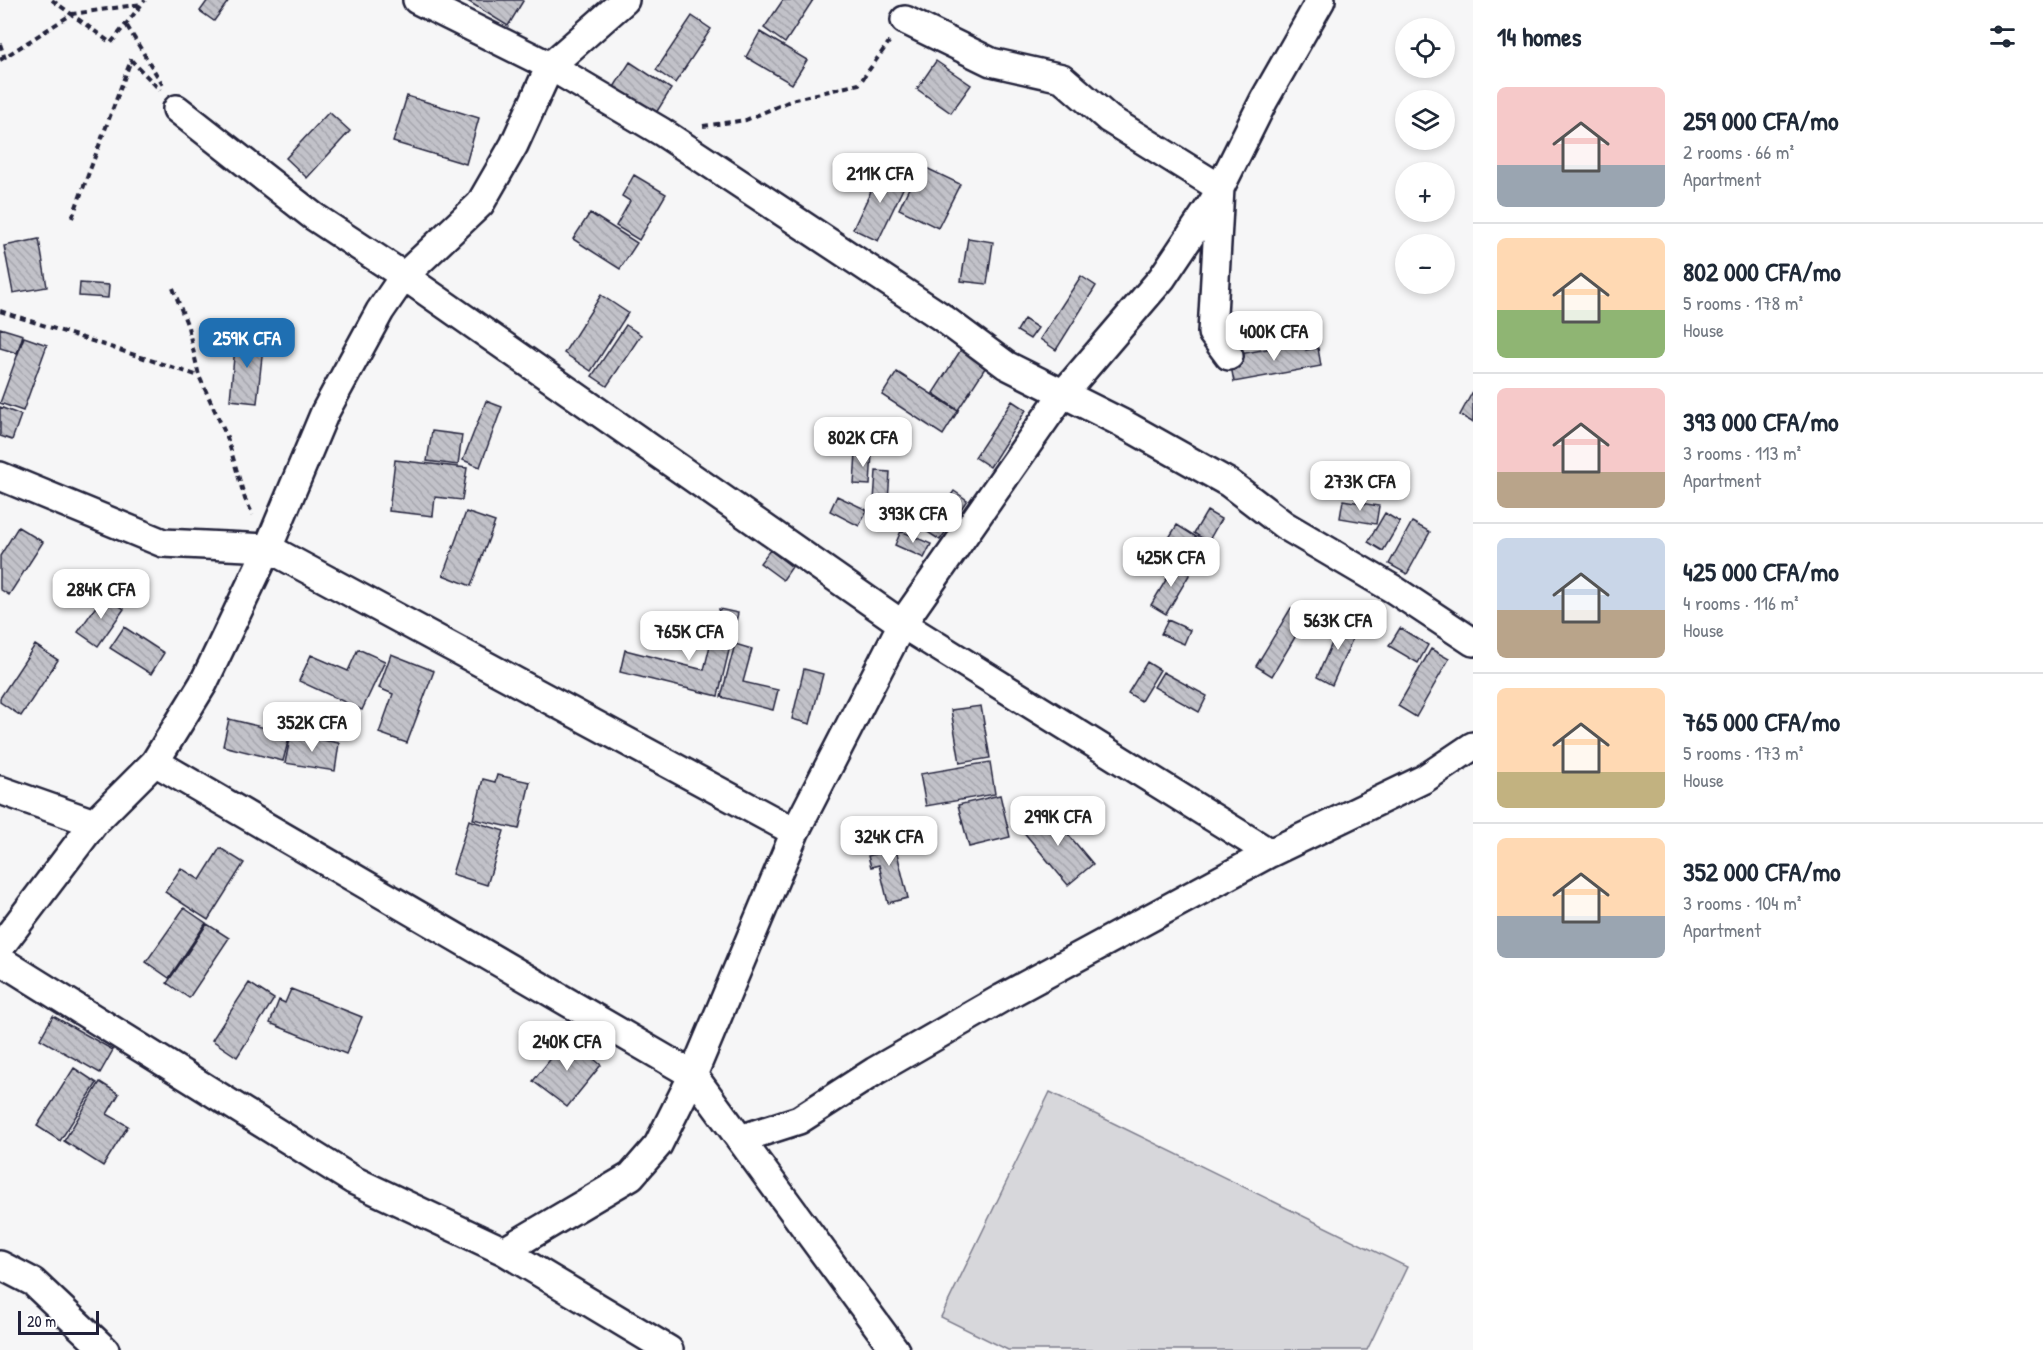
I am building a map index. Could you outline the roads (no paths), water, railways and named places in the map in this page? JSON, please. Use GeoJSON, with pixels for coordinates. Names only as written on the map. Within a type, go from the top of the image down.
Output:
{"type":"FeatureCollection","features":[{"type":"Feature","properties":{"kind":"street"},"geometry":{"type":"LineString","coordinates":[[417,0],[550,66],[662,132],[903,290],[1006,365],[1122,423],[1229,483],[1284,525],[1393,589],[1473,642]]}},
{"type":"Feature","properties":{"kind":"street"},"geometry":{"type":"LineString","coordinates":[[0,947],[94,823],[155,762],[203,684],[268,548],[325,412],[380,311],[404,276],[480,204],[514,146],[550,66],[625,0]]}},
{"type":"Feature","properties":{"kind":"street"},"geometry":{"type":"LineString","coordinates":[[504,1251],[631,1176],[658,1144],[693,1075],[795,832],[902,624],[1062,395],[1162,278],[1220,188],[1264,100],[1322,0]]}},
{"type":"Feature","properties":{"kind":"street"},"geometry":{"type":"LineString","coordinates":[[905,20],[991,62],[1062,78],[1109,119],[1220,188]]}},
{"type":"Feature","properties":{"kind":"street"},"geometry":{"type":"LineString","coordinates":[[177,108],[313,216],[404,276],[902,624],[1270,853]]}},
{"type":"Feature","properties":{"kind":"street"},"geometry":{"type":"LineString","coordinates":[[1220,188],[1212,333],[1229,356]]}},
{"type":"Feature","properties":{"kind":"street"},"geometry":{"type":"LineString","coordinates":[[0,476],[163,543],[268,548],[795,832]]}},
{"type":"Feature","properties":{"kind":"street"},"geometry":{"type":"LineString","coordinates":[[740,1139],[799,1120],[932,1037],[1270,853],[1424,779],[1473,746]]}},
{"type":"Feature","properties":{"kind":"street"},"geometry":{"type":"LineString","coordinates":[[155,762],[693,1075],[896,1350]]}},
{"type":"Feature","properties":{"kind":"street"},"geometry":{"type":"LineString","coordinates":[[0,790],[94,823]]}},
{"type":"Feature","properties":{"kind":"street"},"geometry":{"type":"LineString","coordinates":[[0,960],[353,1180],[504,1251],[669,1350]]}},
{"type":"Feature","properties":{"kind":"street"},"geometry":{"type":"LineString","coordinates":[[0,1265],[33,1282],[105,1350]]}}]}
